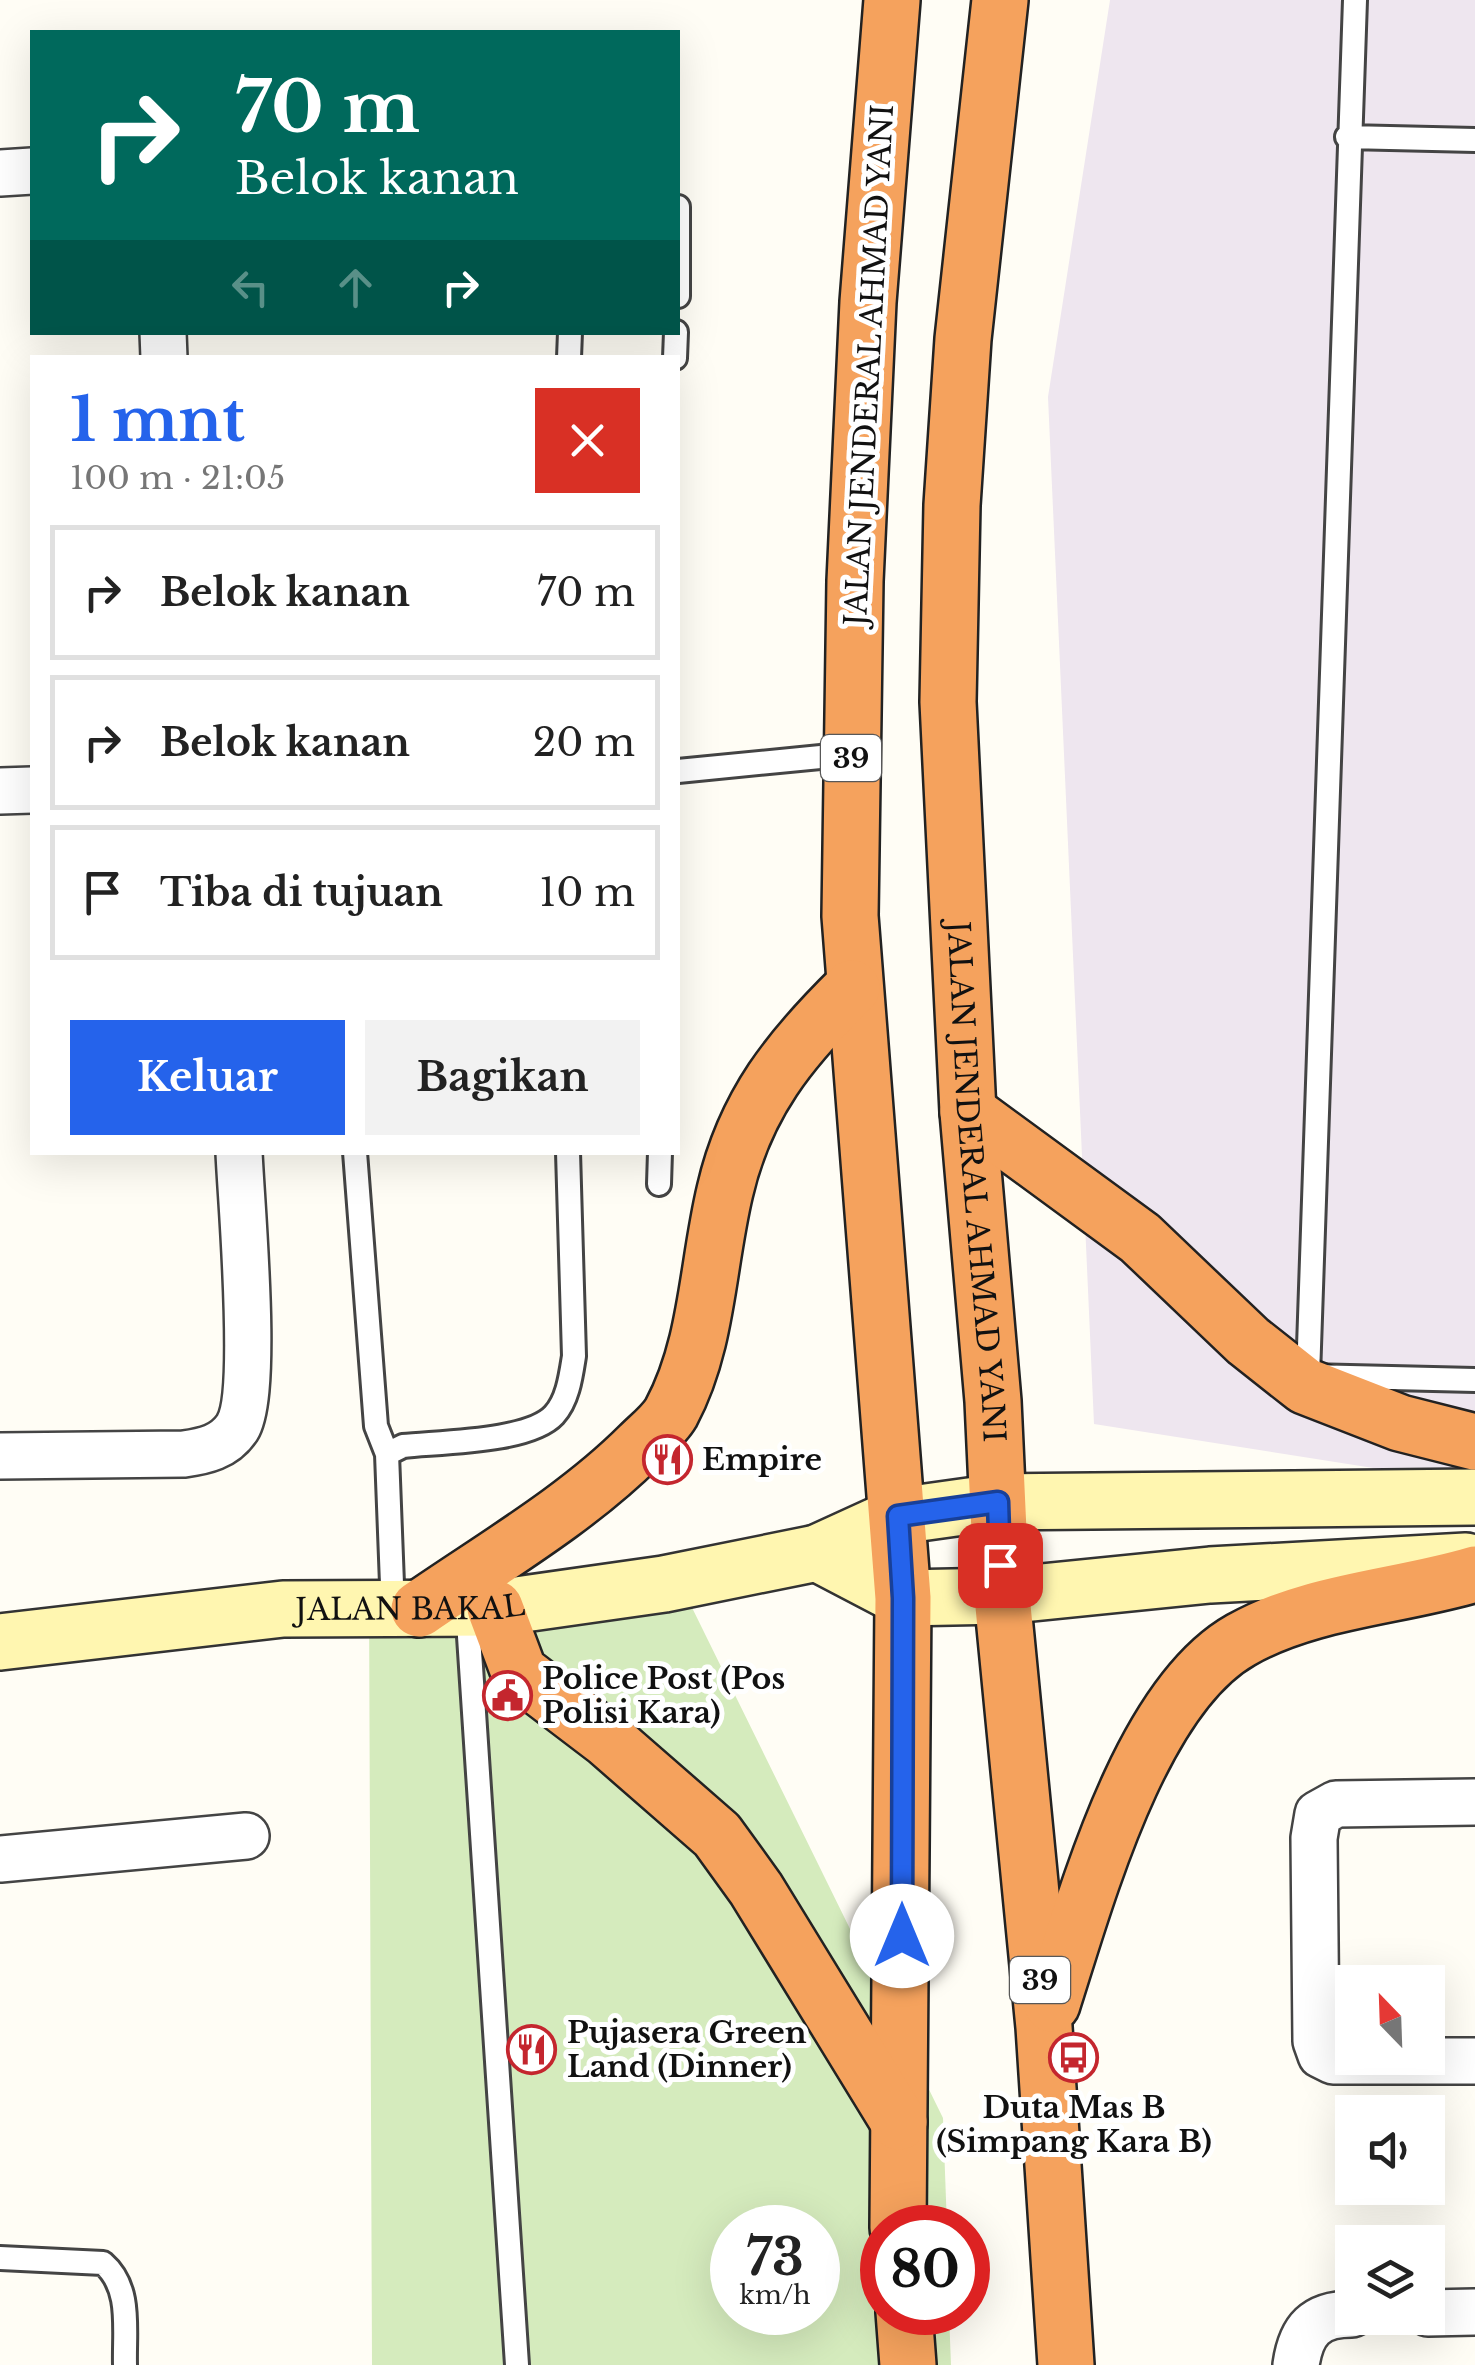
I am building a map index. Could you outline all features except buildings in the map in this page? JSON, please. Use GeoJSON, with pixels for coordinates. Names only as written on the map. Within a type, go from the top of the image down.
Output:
{"type":"FeatureCollection","features":[{"type":"Feature","properties":{"kind":"highway","name":"JALAN JENDERAL AHMAD YANI"},"geometry":{"type":"LineString","coordinates":[[892,0],[868,302],[852,754],[852,988],[903,1598],[899,2205]]}},
{"type":"Feature","properties":{"kind":"highway","name":"JALAN JENDERAL AHMAD YANI"},"geometry":{"type":"LineString","coordinates":[[1000,0],[963,340],[952,505],[948,702],[968,1112],[1002,1596],[1044,2027],[1066,2365]]}},
{"type":"Feature","properties":{"kind":"highway"},"geometry":{"type":"LineString","coordinates":[[852,988],[798,1040],[768,1082],[751,1116],[725,1189],[698,1348],[670,1416],[592,1489],[444,1608],[607,1739],[717,1835],[756,1889],[901,2124]]}},
{"type":"Feature","properties":{"kind":"highway"},"geometry":{"type":"LineString","coordinates":[[968,1112],[1140,1238],[1248,1341],[1305,1386],[1400,1423],[1475,1442]]}},
{"type":"Feature","properties":{"kind":"highway"},"geometry":{"type":"LineString","coordinates":[[1044,2027],[1132,1775],[1189,1687],[1239,1640],[1314,1610],[1475,1574]]}},
{"type":"Feature","properties":{"kind":"highway"},"geometry":{"type":"LineString","coordinates":[[906,2335],[908,2365]]}},
{"type":"Feature","properties":{"kind":"street"},"geometry":{"type":"LineString","coordinates":[[0,172],[30,171]]}},
{"type":"Feature","properties":{"kind":"street"},"geometry":{"type":"LineString","coordinates":[[0,791],[30,790]]}},
{"type":"Feature","properties":{"kind":"street"},"geometry":{"type":"LineString","coordinates":[[0,1456],[184,1454],[211,1450],[236,1430],[242,1416],[246,1368],[240,1155]]}},
{"type":"Feature","properties":{"kind":"street","name":"JALAN BAKAL"},"geometry":{"type":"LineString","coordinates":[[0,1642],[283,1609],[444,1608],[664,1584],[817,1553],[898,1516],[998,1502],[1475,1497]]}},
{"type":"Feature","properties":{"kind":"street"},"geometry":{"type":"LineString","coordinates":[[817,1553],[903,1598],[1002,1596],[1210,1575],[1475,1560]]}},
{"type":"Feature","properties":{"kind":"street"},"geometry":{"type":"LineString","coordinates":[[1475,1802],[1336,1804],[1318,1814],[1314,1838],[1316,2042],[1321,2055],[1333,2061],[1475,2061]]}},
{"type":"Feature","properties":{"kind":"street"},"geometry":{"type":"LineString","coordinates":[[0,1859],[246,1836]]}},
{"type":"Feature","properties":{"kind":"street"},"geometry":{"type":"LineString","coordinates":[[1445,2312],[1475,2312]]}},
{"type":"Feature","properties":{"kind":"street"},"geometry":{"type":"LineString","coordinates":[[1296,2365],[1300,2336],[1314,2322],[1335,2314]]}},
{"type":"Feature","properties":{"kind":"lane"},"geometry":{"type":"LineString","coordinates":[[1355,0],[1347,137],[1308,1376],[1475,1380]]}},
{"type":"Feature","properties":{"kind":"lane"},"geometry":{"type":"LineString","coordinates":[[1347,137],[1475,140]]}},
{"type":"Feature","properties":{"kind":"lane"},"geometry":{"type":"LineString","coordinates":[[680,771],[852,754]]}},
{"type":"Feature","properties":{"kind":"lane"},"geometry":{"type":"LineString","coordinates":[[355,1155],[376,1426],[444,1608],[517,2365]]}},
{"type":"Feature","properties":{"kind":"lane"},"geometry":{"type":"LineString","coordinates":[[388,1454],[403,1446],[530,1431],[555,1414],[570,1384],[574,1356],[568,1155]]}},
{"type":"Feature","properties":{"kind":"lane"},"geometry":{"type":"LineString","coordinates":[[659,1184],[660,1155]]}},
{"type":"Feature","properties":{"kind":"lane"},"geometry":{"type":"LineString","coordinates":[[0,2258],[103,2263],[115,2274],[124,2293],[125,2365]]}},
{"type":"Feature","properties":{"kind":"shaded area"},"geometry":{"type":"Polygon","coordinates":[[[1110,0],[1475,0],[1475,1484],[1094,1424],[1048,397],[1110,0]]]}},
{"type":"Feature","properties":{"kind":"green space"},"geometry":{"type":"Polygon","coordinates":[[[673,1569],[943,2118],[946,2205],[860,2205],[860,2335],[950,2335],[951,2365],[372,2365],[369,1594],[673,1569]]]}},
{"type":"Feature","properties":{"kind":"place","name":"Empire"},"geometry":{"type":"Point","coordinates":[667,1459]}},
{"type":"Feature","properties":{"kind":"place","name":"Police Post (Pos Polisi Kara)"},"geometry":{"type":"Point","coordinates":[507,1695]}},
{"type":"Feature","properties":{"kind":"place","name":"Pujasera Green Land (Dinner)"},"geometry":{"type":"Point","coordinates":[532,2049]}},
{"type":"Feature","properties":{"kind":"place","name":"Duta Mas B (Simpang Kara B)"},"geometry":{"type":"Point","coordinates":[1074,2058]}},
{"type":"Feature","properties":{"kind":"route"},"geometry":{"type":"LineString","coordinates":[[902,1936],[903,1598],[898,1516],[998,1502],[1000,1565]]}}]}
